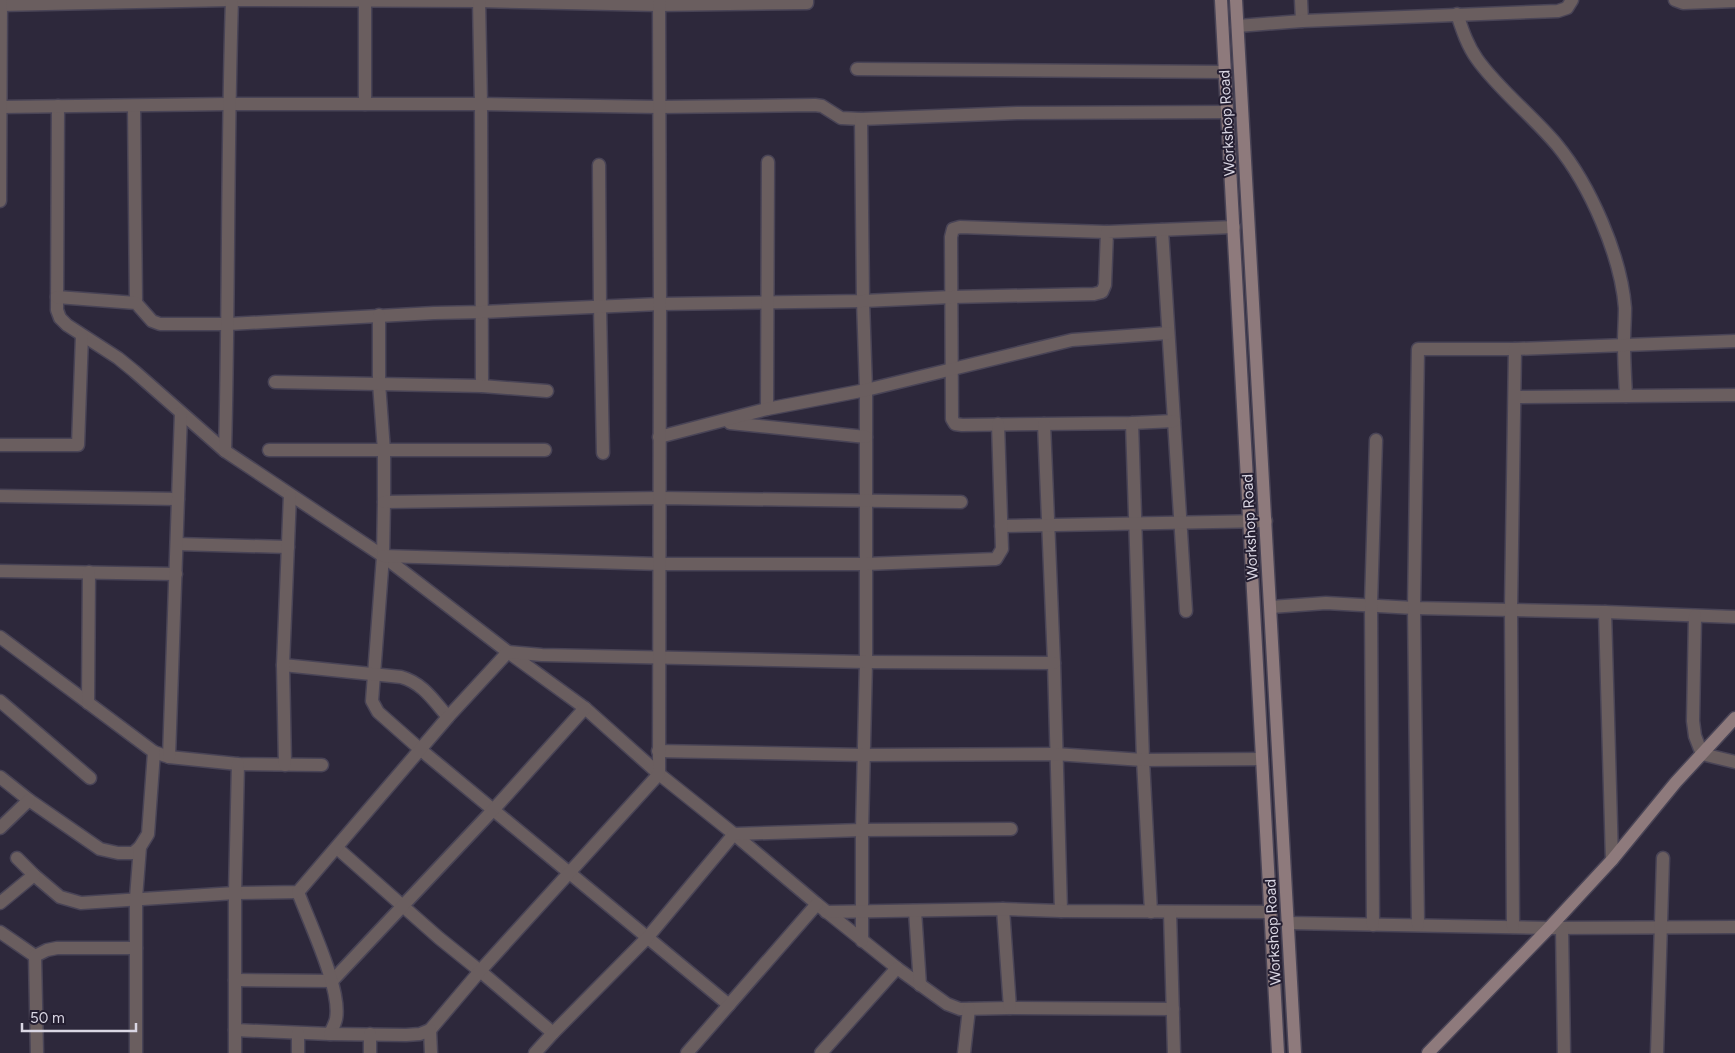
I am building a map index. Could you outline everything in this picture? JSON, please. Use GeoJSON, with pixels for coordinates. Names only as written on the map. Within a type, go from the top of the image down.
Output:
{"type":"FeatureCollection","features":[{"type":"Feature","properties":{"kind":"main road","name":"Workshop Road"},"geometry":{"type":"LineString","coordinates":[[1221,0],[1278,1053]]}},
{"type":"Feature","properties":{"kind":"main road","name":"Workshop Road"},"geometry":{"type":"LineString","coordinates":[[1236,0],[1296,1053]]}},
{"type":"Feature","properties":{"kind":"main road"},"geometry":{"type":"LineString","coordinates":[[1428,1053],[1555,928],[1676,782],[1735,718]]}},
{"type":"Feature","properties":{"kind":"street"},"geometry":{"type":"LineString","coordinates":[[0,200],[1,2],[228,0]]}},
{"type":"Feature","properties":{"kind":"street"},"geometry":{"type":"LineString","coordinates":[[226,451],[229,104],[232,0]]}},
{"type":"Feature","properties":{"kind":"street"},"geometry":{"type":"LineString","coordinates":[[238,0],[479,0],[807,4],[807,0]]}},
{"type":"Feature","properties":{"kind":"street"},"geometry":{"type":"LineString","coordinates":[[365,0],[365,104]]}},
{"type":"Feature","properties":{"kind":"street"},"geometry":{"type":"LineString","coordinates":[[479,0],[482,386]]}},
{"type":"Feature","properties":{"kind":"street"},"geometry":{"type":"LineString","coordinates":[[1301,0],[1302,21]]}},
{"type":"Feature","properties":{"kind":"street"},"geometry":{"type":"LineString","coordinates":[[1238,26],[1457,14],[1516,6],[1558,11],[1567,8],[1572,0]]}},
{"type":"Feature","properties":{"kind":"street"},"geometry":{"type":"LineString","coordinates":[[1675,0],[1683,3],[1735,1]]}},
{"type":"Feature","properties":{"kind":"street"},"geometry":{"type":"LineString","coordinates":[[235,1030],[330,1034],[420,1034],[430,1030],[480,971],[659,774],[660,304],[658,2]]}},
{"type":"Feature","properties":{"kind":"street"},"geometry":{"type":"LineString","coordinates":[[1457,14],[1467,42],[1476,58],[1489,75],[1558,146],[1590,195],[1610,245],[1621,282],[1625,309],[1626,396]]}},
{"type":"Feature","properties":{"kind":"street"},"geometry":{"type":"LineString","coordinates":[[857,69],[1225,72]]}},
{"type":"Feature","properties":{"kind":"street"},"geometry":{"type":"LineString","coordinates":[[1,107],[229,104],[481,104],[659,107],[815,105],[822,106],[841,118],[861,119],[1017,113],[1227,112]]}},
{"type":"Feature","properties":{"kind":"street"},"geometry":{"type":"LineString","coordinates":[[58,106],[57,310],[60,318],[82,336],[128,366],[226,451],[383,556],[508,652],[585,708],[659,774],[862,941],[947,1004],[960,1009],[1173,1010]]}},
{"type":"Feature","properties":{"kind":"street"},"geometry":{"type":"LineString","coordinates":[[134,106],[136,303],[152,321],[160,324],[228,324],[434,312],[482,312],[660,304],[863,301],[1094,294],[1102,292],[1106,279],[1107,232]]}},
{"type":"Feature","properties":{"kind":"street"},"geometry":{"type":"LineString","coordinates":[[861,119],[866,390],[866,662],[862,830],[862,941]]}},
{"type":"Feature","properties":{"kind":"street"},"geometry":{"type":"LineString","coordinates":[[766,409],[768,162]]}},
{"type":"Feature","properties":{"kind":"street"},"geometry":{"type":"LineString","coordinates":[[599,165],[603,454]]}},
{"type":"Feature","properties":{"kind":"street"},"geometry":{"type":"LineString","coordinates":[[1174,421],[956,424],[952,419],[951,237],[953,229],[960,227],[1107,232],[1234,227]]}},
{"type":"Feature","properties":{"kind":"street"},"geometry":{"type":"LineString","coordinates":[[1162,230],[1186,611]]}},
{"type":"Feature","properties":{"kind":"street"},"geometry":{"type":"LineString","coordinates":[[57,297],[136,303]]}},
{"type":"Feature","properties":{"kind":"street"},"geometry":{"type":"LineString","coordinates":[[378,316],[379,383],[384,451],[384,502],[383,556],[372,701],[374,708],[421,750],[494,809],[569,874],[729,1005]]}},
{"type":"Feature","properties":{"kind":"street"},"geometry":{"type":"LineString","coordinates":[[660,437],[723,422],[766,409],[866,390],[1072,340],[1168,333]]}},
{"type":"Feature","properties":{"kind":"street"},"geometry":{"type":"LineString","coordinates":[[0,445],[78,445],[82,336]]}},
{"type":"Feature","properties":{"kind":"street"},"geometry":{"type":"LineString","coordinates":[[1418,925],[1414,608],[1418,349],[1515,349],[1735,341]]}},
{"type":"Feature","properties":{"kind":"street"},"geometry":{"type":"LineString","coordinates":[[1513,927],[1511,609],[1515,349]]}},
{"type":"Feature","properties":{"kind":"street"},"geometry":{"type":"LineString","coordinates":[[275,382],[482,386],[547,391]]}},
{"type":"Feature","properties":{"kind":"street"},"geometry":{"type":"LineString","coordinates":[[1515,397],[1735,395]]}},
{"type":"Feature","properties":{"kind":"street"},"geometry":{"type":"LineString","coordinates":[[169,757],[181,413]]}},
{"type":"Feature","properties":{"kind":"street"},"geometry":{"type":"LineString","coordinates":[[723,422],[866,437]]}},
{"type":"Feature","properties":{"kind":"street"},"geometry":{"type":"LineString","coordinates":[[1132,423],[1151,912]]}},
{"type":"Feature","properties":{"kind":"street"},"geometry":{"type":"LineString","coordinates":[[383,556],[660,564],[866,564],[996,559],[1002,549],[998,424]]}},
{"type":"Feature","properties":{"kind":"street"},"geometry":{"type":"LineString","coordinates":[[1044,424],[1054,663],[1055,754],[1061,911]]}},
{"type":"Feature","properties":{"kind":"street"},"geometry":{"type":"LineString","coordinates":[[1372,925],[1371,604],[1376,440]]}},
{"type":"Feature","properties":{"kind":"street"},"geometry":{"type":"LineString","coordinates":[[269,450],[545,450]]}},
{"type":"Feature","properties":{"kind":"street"},"geometry":{"type":"LineString","coordinates":[[285,765],[283,665],[290,495]]}},
{"type":"Feature","properties":{"kind":"street"},"geometry":{"type":"LineString","coordinates":[[0,496],[178,498]]}},
{"type":"Feature","properties":{"kind":"street"},"geometry":{"type":"LineString","coordinates":[[384,502],[660,498],[961,502]]}},
{"type":"Feature","properties":{"kind":"street"},"geometry":{"type":"LineString","coordinates":[[1001,526],[1266,521]]}},
{"type":"Feature","properties":{"kind":"street"},"geometry":{"type":"LineString","coordinates":[[177,544],[288,547]]}},
{"type":"Feature","properties":{"kind":"street"},"geometry":{"type":"LineString","coordinates":[[0,571],[176,574]]}},
{"type":"Feature","properties":{"kind":"street"},"geometry":{"type":"LineString","coordinates":[[88,703],[89,572]]}},
{"type":"Feature","properties":{"kind":"street"},"geometry":{"type":"LineString","coordinates":[[1271,607],[1326,603],[1371,604],[1414,608],[1511,609],[1735,617]]}},
{"type":"Feature","properties":{"kind":"street"},"geometry":{"type":"LineString","coordinates":[[1605,612],[1612,860]]}},
{"type":"Feature","properties":{"kind":"street"},"geometry":{"type":"LineString","coordinates":[[1695,616],[1693,721],[1695,736],[1702,754],[1735,762]]}},
{"type":"Feature","properties":{"kind":"street"},"geometry":{"type":"LineString","coordinates":[[0,637],[154,752],[169,757],[238,764],[322,765]]}},
{"type":"Feature","properties":{"kind":"street"},"geometry":{"type":"LineString","coordinates":[[508,652],[542,655],[866,662],[1054,663]]}},
{"type":"Feature","properties":{"kind":"street"},"geometry":{"type":"LineString","coordinates":[[17,858],[60,897],[81,903],[136,898],[298,892],[448,717],[508,652]]}},
{"type":"Feature","properties":{"kind":"street"},"geometry":{"type":"LineString","coordinates":[[283,665],[402,677],[412,680],[420,685],[448,717]]}},
{"type":"Feature","properties":{"kind":"street"},"geometry":{"type":"LineString","coordinates":[[0,701],[90,778]]}},
{"type":"Feature","properties":{"kind":"street"},"geometry":{"type":"LineString","coordinates":[[235,980],[332,981],[494,809],[585,708]]}},
{"type":"Feature","properties":{"kind":"street"},"geometry":{"type":"LineString","coordinates":[[658,751],[864,755],[1055,754],[1144,760],[1262,759]]}},
{"type":"Feature","properties":{"kind":"street"},"geometry":{"type":"LineString","coordinates":[[0,777],[29,800],[100,849],[118,853],[133,853],[140,847],[148,834],[154,752]]}},
{"type":"Feature","properties":{"kind":"street"},"geometry":{"type":"LineString","coordinates":[[235,1053],[235,893],[238,764]]}},
{"type":"Feature","properties":{"kind":"street"},"geometry":{"type":"LineString","coordinates":[[0,828],[29,800]]}},
{"type":"Feature","properties":{"kind":"street"},"geometry":{"type":"LineString","coordinates":[[535,1053],[552,1033],[647,938],[734,834],[743,832],[1011,829]]}},
{"type":"Feature","properties":{"kind":"street"},"geometry":{"type":"LineString","coordinates":[[136,1053],[136,898],[140,847]]}},
{"type":"Feature","properties":{"kind":"street"},"geometry":{"type":"LineString","coordinates":[[337,848],[439,938],[552,1033]]}},
{"type":"Feature","properties":{"kind":"street"},"geometry":{"type":"LineString","coordinates":[[1657,1053],[1663,858]]}},
{"type":"Feature","properties":{"kind":"street"},"geometry":{"type":"LineString","coordinates":[[0,903],[34,875]]}},
{"type":"Feature","properties":{"kind":"street"},"geometry":{"type":"LineString","coordinates":[[298,892],[332,981],[336,1020],[330,1034]]}},
{"type":"Feature","properties":{"kind":"street"},"geometry":{"type":"LineString","coordinates":[[822,908],[862,912],[1003,909],[1270,912]]}},
{"type":"Feature","properties":{"kind":"street"},"geometry":{"type":"LineString","coordinates":[[687,1053],[729,1005],[822,908]]}},
{"type":"Feature","properties":{"kind":"street"},"geometry":{"type":"LineString","coordinates":[[1003,909],[1010,1008]]}},
{"type":"Feature","properties":{"kind":"street"},"geometry":{"type":"LineString","coordinates":[[915,911],[920,984]]}},
{"type":"Feature","properties":{"kind":"street"},"geometry":{"type":"LineString","coordinates":[[1170,912],[1174,1053]]}},
{"type":"Feature","properties":{"kind":"street"},"geometry":{"type":"LineString","coordinates":[[1289,923],[1555,928],[1735,926]]}},
{"type":"Feature","properties":{"kind":"street"},"geometry":{"type":"LineString","coordinates":[[1555,928],[1564,1053]]}},
{"type":"Feature","properties":{"kind":"street"},"geometry":{"type":"LineString","coordinates":[[0,932],[35,956]]}},
{"type":"Feature","properties":{"kind":"street"},"geometry":{"type":"LineString","coordinates":[[35,956],[46,950],[57,948],[136,948]]}},
{"type":"Feature","properties":{"kind":"street"},"geometry":{"type":"LineString","coordinates":[[35,956],[37,1053]]}},
{"type":"Feature","properties":{"kind":"street"},"geometry":{"type":"LineString","coordinates":[[823,1052],[897,968]]}},
{"type":"Feature","properties":{"kind":"street"},"geometry":{"type":"LineString","coordinates":[[964,1053],[969,1009]]}},
{"type":"Feature","properties":{"kind":"street"},"geometry":{"type":"LineString","coordinates":[[430,1030],[431,1053]]}},
{"type":"Feature","properties":{"kind":"street"},"geometry":{"type":"LineString","coordinates":[[298,1033],[298,1053]]}},
{"type":"Feature","properties":{"kind":"street"},"geometry":{"type":"LineString","coordinates":[[370,1034],[370,1053]]}}]}
